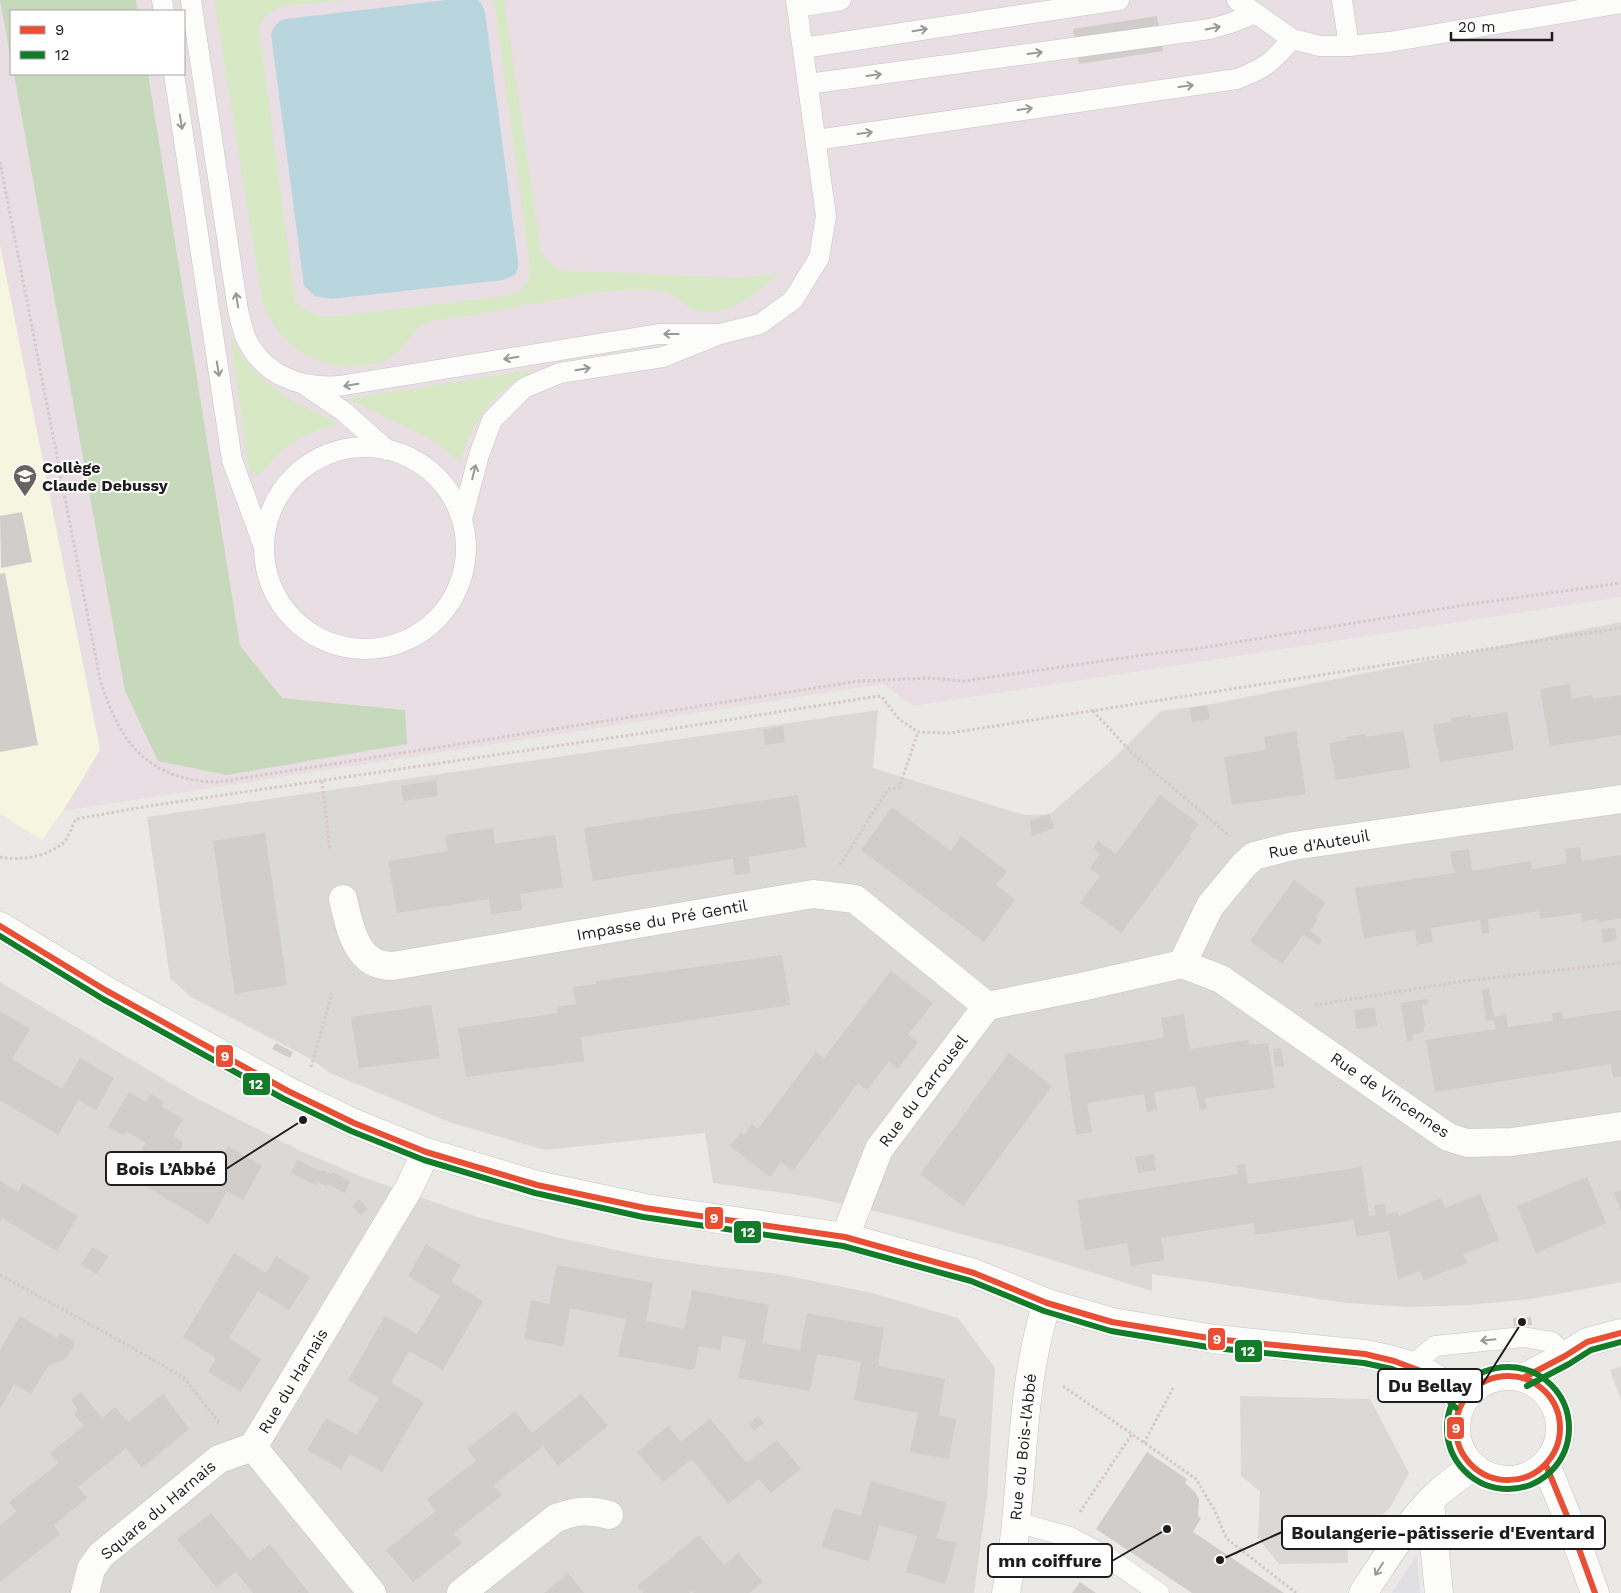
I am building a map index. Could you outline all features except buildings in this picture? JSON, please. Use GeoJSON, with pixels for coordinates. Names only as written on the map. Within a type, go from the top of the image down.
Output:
{"type":"FeatureCollection","features":[{"type":"Feature","properties":{"kind":"street","name":"Rue d'Auteuil"},"geometry":{"type":"LineString","coordinates":[[1182,964],[1210,906],[1244,865],[1254,856],[1293,846],[1621,798]]}},
{"type":"Feature","properties":{"kind":"street","name":"Impasse du Pré Gentil"},"geometry":{"type":"LineString","coordinates":[[343,899],[349,927],[362,954],[383,966],[393,966],[814,894],[855,899],[988,1006]]}},
{"type":"Feature","properties":{"kind":"street"},"geometry":{"type":"LineString","coordinates":[[0,926],[106,991],[302,1099],[354,1123],[426,1152],[537,1185],[645,1208],[845,1237],[974,1273],[1047,1303],[1112,1322],[1215,1339],[1365,1354],[1412,1365],[1440,1381],[1462,1402]]}},
{"type":"Feature","properties":{"kind":"street"},"geometry":{"type":"LineString","coordinates":[[988,1006],[1182,964]]}},
{"type":"Feature","properties":{"kind":"street","name":"Rue de Vincennes"},"geometry":{"type":"LineString","coordinates":[[1182,964],[1221,979],[1448,1137],[1467,1143],[1512,1142],[1621,1126]]}},
{"type":"Feature","properties":{"kind":"street","name":"Rue du Carrousel"},"geometry":{"type":"LineString","coordinates":[[845,1237],[879,1149],[988,1006]]}},
{"type":"Feature","properties":{"kind":"street","name":"Rue du Harnais"},"geometry":{"type":"LineString","coordinates":[[372,1593],[253,1447],[409,1188],[426,1152]]}},
{"type":"Feature","properties":{"kind":"street","name":"Rue du Bois-l'Abbé"},"geometry":{"type":"LineString","coordinates":[[1006,1593],[1016,1522],[1031,1365],[1038,1330],[1047,1303]]}},
{"type":"Feature","properties":{"kind":"street"},"geometry":{"type":"LineString","coordinates":[[1523,1378],[1587,1342],[1621,1333]]}},
{"type":"Feature","properties":{"kind":"street"},"geometry":{"type":"LineString","coordinates":[[1549,1394],[1565,1356]]}},
{"type":"Feature","properties":{"kind":"street"},"geometry":{"type":"LineString","coordinates":[[1514,1376],[1534,1381],[1549,1394],[1558,1411],[1561,1430],[1557,1449],[1546,1465],[1529,1477],[1509,1481],[1489,1478],[1472,1467],[1463,1456],[1455,1429],[1457,1415],[1462,1402],[1475,1387],[1493,1377],[1514,1376]]}},
{"type":"Feature","properties":{"kind":"street","name":"Square du Harnais"},"geometry":{"type":"LineString","coordinates":[[85,1593],[91,1570],[101,1555],[219,1459],[253,1447]]}},
{"type":"Feature","properties":{"kind":"street"},"geometry":{"type":"LineString","coordinates":[[1546,1465],[1568,1516],[1596,1593]]}},
{"type":"Feature","properties":{"kind":"street"},"geometry":{"type":"LineString","coordinates":[[1363,1593],[1397,1541],[1430,1502],[1437,1494],[1472,1467]]}},
{"type":"Feature","properties":{"kind":"street"},"geometry":{"type":"LineString","coordinates":[[1430,1502],[1439,1593]]}},
{"type":"Feature","properties":{"kind":"street"},"geometry":{"type":"LineString","coordinates":[[461,1593],[556,1518],[571,1512],[584,1510],[597,1511],[609,1515]]}},
{"type":"Feature","properties":{"kind":"lane"},"geometry":{"type":"LineString","coordinates":[[191,0],[238,310],[245,336],[257,354],[272,369],[287,379],[322,387],[340,386],[659,334],[720,334]]}},
{"type":"Feature","properties":{"kind":"lane"},"geometry":{"type":"LineString","coordinates":[[462,520],[479,455],[492,420],[524,388],[560,372],[663,357],[720,334],[760,324],[793,300],[819,258],[826,216],[797,3],[841,0]]}},
{"type":"Feature","properties":{"kind":"lane"},"geometry":{"type":"LineString","coordinates":[[803,48],[1119,0]]}},
{"type":"Feature","properties":{"kind":"lane"},"geometry":{"type":"LineString","coordinates":[[1236,0],[1292,39],[1320,46],[1349,46],[1389,42],[1621,3]]}},
{"type":"Feature","properties":{"kind":"lane"},"geometry":{"type":"LineString","coordinates":[[1342,0],[1349,46]]}},
{"type":"Feature","properties":{"kind":"lane"},"geometry":{"type":"LineString","coordinates":[[808,84],[1210,29],[1255,13]]}},
{"type":"Feature","properties":{"kind":"lane"},"geometry":{"type":"LineString","coordinates":[[816,140],[1237,79],[1257,71],[1272,61],[1292,39]]}},
{"type":"Feature","properties":{"kind":"lane"},"geometry":{"type":"LineString","coordinates":[[174,75],[232,460],[265,549]]}},
{"type":"Feature","properties":{"kind":"lane"},"geometry":{"type":"LineString","coordinates":[[304,384],[343,411],[387,450]]}},
{"type":"Feature","properties":{"kind":"lane"},"geometry":{"type":"LineString","coordinates":[[371,447],[387,450],[402,454],[428,469],[449,492],[457,505],[462,520],[466,562],[458,590],[451,603],[421,633],[408,640],[381,648],[366,650],[338,646],[324,641],[300,626],[289,615],[274,591],[266,564],[265,549],[270,517],[284,488],[308,464],[338,450],[371,447]]}},
{"type":"Feature","properties":{"kind":"lane"},"geometry":{"type":"LineString","coordinates":[[1412,1365],[1435,1346],[1523,1337],[1552,1342],[1565,1356]]}},
{"type":"Feature","properties":{"kind":"lane"},"geometry":{"type":"LineString","coordinates":[[1016,1522],[1070,1537],[1106,1556],[1159,1593]]}},
{"type":"Feature","properties":{"kind":"path"},"geometry":{"type":"LineString","coordinates":[[0,162],[100,679],[114,718],[135,748],[146,760],[160,770],[178,778],[198,782],[218,782],[859,681],[931,678],[964,681],[1158,652],[1194,649],[1465,605],[1621,583]]}},
{"type":"Feature","properties":{"kind":"path"},"geometry":{"type":"LineString","coordinates":[[0,857],[10,859],[44,854],[64,842],[76,819],[148,806],[881,696],[899,719],[918,732],[950,733],[1621,628]]}},
{"type":"Feature","properties":{"kind":"path"},"geometry":{"type":"LineString","coordinates":[[1093,710],[1134,755],[1232,838]]}},
{"type":"Feature","properties":{"kind":"path"},"geometry":{"type":"LineString","coordinates":[[835,872],[888,789],[899,788],[918,732]]}},
{"type":"Feature","properties":{"kind":"path"},"geometry":{"type":"LineString","coordinates":[[322,781],[330,850]]}},
{"type":"Feature","properties":{"kind":"path"},"geometry":{"type":"LineString","coordinates":[[1313,1005],[1464,981],[1621,963]]}},
{"type":"Feature","properties":{"kind":"path"},"geometry":{"type":"LineString","coordinates":[[310,1070],[332,992]]}},
{"type":"Feature","properties":{"kind":"path"},"geometry":{"type":"LineString","coordinates":[[0,1275],[113,1336],[184,1378],[224,1428]]}},
{"type":"Feature","properties":{"kind":"path"},"geometry":{"type":"LineString","coordinates":[[1063,1386],[1196,1479],[1215,1512],[1226,1538],[1296,1593]]}},
{"type":"Feature","properties":{"kind":"path"},"geometry":{"type":"LineString","coordinates":[[1144,1443],[1173,1388]]}},
{"type":"Feature","properties":{"kind":"path"},"geometry":{"type":"LineString","coordinates":[[1075,1519],[1132,1434]]}},
{"type":"Feature","properties":{"kind":"shaded area"},"geometry":{"type":"Polygon","coordinates":[[[0,0],[1621,0],[1621,597],[913,706],[883,684],[62,811],[100,750],[0,245],[0,0]]]}},
{"type":"Feature","properties":{"kind":"shaded area"},"geometry":{"type":"Polygon","coordinates":[[[0,0],[136,0],[138,10],[10,10],[10,55],[0,0]]]}},
{"type":"Feature","properties":{"kind":"shaded area"},"geometry":{"type":"Polygon","coordinates":[[[14,75],[148,75],[240,646],[282,698],[405,710],[407,744],[227,775],[158,761],[125,691],[14,75]]]}},
{"type":"Feature","properties":{"kind":"shaded area","name":"Collège Claude Debussy"},"geometry":{"type":"Polygon","coordinates":[[[0,245],[100,750],[63,811],[42,840],[0,814],[0,245]]]}},
{"type":"Feature","properties":{"kind":"shaded area"},"geometry":{"type":"Polygon","coordinates":[[[1621,622],[1621,1282],[1531,1299],[1469,1305],[1408,1307],[1347,1303],[1152,1274],[1152,1291],[1020,1250],[903,1218],[812,1197],[713,1183],[705,1133],[545,1150],[452,1123],[330,1073],[311,1059],[191,997],[170,978],[147,817],[878,710],[873,768],[1024,815],[1050,814],[1113,759],[1161,711],[1207,705],[1621,622]]]}},
{"type":"Feature","properties":{"kind":"shaded area"},"geometry":{"type":"Polygon","coordinates":[[[0,982],[196,1098],[303,1152],[365,1178],[477,1217],[560,1238],[644,1256],[778,1274],[872,1293],[958,1318],[995,1368],[987,1497],[974,1593],[0,1593],[0,982]]]}},
{"type":"Feature","properties":{"kind":"shaded area"},"geometry":{"type":"Polygon","coordinates":[[[1621,1366],[1621,1400],[1610,1370],[1621,1366]]]}},
{"type":"Feature","properties":{"kind":"shaded area"},"geometry":{"type":"Polygon","coordinates":[[[1240,1396],[1370,1399],[1409,1473],[1390,1508],[1361,1533],[1347,1534],[1348,1563],[1279,1564],[1258,1538],[1260,1491],[1241,1476],[1240,1396]]]}},
{"type":"Feature","properties":{"kind":"shaded area"},"geometry":{"type":"Polygon","coordinates":[[[1417,1555],[1420,1593],[1392,1593],[1417,1555]]]}},
{"type":"Feature","properties":{"kind":"green space"},"geometry":{"type":"Polygon","coordinates":[[[214,0],[345,0],[297,5],[273,10],[266,16],[259,29],[295,300],[309,312],[328,317],[506,296],[517,292],[527,282],[530,266],[494,0],[504,0],[541,251],[550,264],[561,270],[738,278],[777,274],[749,298],[727,309],[715,312],[703,312],[691,308],[670,293],[657,290],[637,289],[587,294],[433,321],[420,327],[396,353],[381,362],[340,366],[314,359],[284,338],[263,306],[214,0]]]}},
{"type":"Feature","properties":{"kind":"green space"},"geometry":{"type":"Polygon","coordinates":[[[229,330],[237,348],[247,363],[274,388],[305,407],[339,424],[312,432],[296,440],[281,451],[259,475],[253,474],[249,470],[229,330]]]}},
{"type":"Feature","properties":{"kind":"green space"},"geometry":{"type":"Polygon","coordinates":[[[536,369],[508,386],[488,406],[472,431],[460,462],[431,439],[347,399],[536,369]]]}},
{"type":"Feature","properties":{"kind":"water"},"geometry":{"type":"Polygon","coordinates":[[[447,0],[477,0],[481,3],[485,12],[518,261],[515,275],[503,280],[331,299],[315,296],[304,286],[272,31],[275,26],[286,19],[447,0]]]}},
{"type":"Feature","properties":{"kind":"transit line","name":"9"},"geometry":{"type":"LineString","coordinates":[[0,926],[107,991],[288,1091],[354,1123],[426,1152],[537,1185],[645,1208],[845,1237],[974,1273],[1047,1303],[1112,1322],[1215,1339],[1365,1354],[1394,1361],[1429,1374],[1462,1402]]}},
{"type":"Feature","properties":{"kind":"transit line","name":"12"},"geometry":{"type":"LineString","coordinates":[[0,936],[103,999],[284,1099],[351,1131],[424,1160],[535,1193],[643,1217],[843,1246],[971,1281],[1044,1311],[1111,1331],[1214,1348],[1364,1363],[1392,1369],[1425,1382],[1456,1408]]}},
{"type":"Feature","properties":{"kind":"transit line","name":"9"},"geometry":{"type":"LineString","coordinates":[[1523,1378],[1587,1342],[1621,1333]]}},
{"type":"Feature","properties":{"kind":"transit line","name":"12"},"geometry":{"type":"LineString","coordinates":[[1527,1386],[1591,1350],[1621,1342]]}},
{"type":"Feature","properties":{"kind":"transit line","name":"12"},"geometry":{"type":"LineString","coordinates":[[1508,1367],[1520,1368],[1531,1372],[1542,1377],[1551,1385],[1559,1394],[1564,1405],[1568,1416],[1569,1428],[1568,1440],[1564,1451],[1559,1462],[1551,1471],[1542,1479],[1531,1484],[1520,1488],[1508,1489],[1496,1488],[1485,1484],[1474,1479],[1465,1471],[1457,1462],[1452,1451],[1448,1440],[1447,1428],[1448,1416],[1452,1405],[1457,1394],[1465,1385],[1474,1377],[1485,1372],[1496,1368],[1508,1367]]}},
{"type":"Feature","properties":{"kind":"transit line","name":"9"},"geometry":{"type":"LineString","coordinates":[[1508,1376],[1528,1380],[1537,1384],[1545,1391],[1552,1399],[1556,1408],[1560,1428],[1556,1448],[1552,1457],[1545,1465],[1537,1472],[1528,1476],[1508,1480],[1488,1476],[1479,1472],[1471,1465],[1464,1457],[1460,1448],[1456,1428],[1460,1408],[1464,1399],[1471,1391],[1479,1384],[1488,1380],[1508,1376]]}},
{"type":"Feature","properties":{"kind":"transit line","name":"9"},"geometry":{"type":"LineString","coordinates":[[1546,1465],[1595,1593]]}},
{"type":"Feature","properties":{"kind":"place","name":"Collège Claude Debussy"},"geometry":{"type":"Point","coordinates":[25,497]}},
{"type":"Feature","properties":{"kind":"place","name":"Bois L’Abbé"},"geometry":{"type":"Point","coordinates":[303,1120]}},
{"type":"Feature","properties":{"kind":"place","name":"Du Bellay"},"geometry":{"type":"Point","coordinates":[1522,1322]}},
{"type":"Feature","properties":{"kind":"place","name":"mn coiffure"},"geometry":{"type":"Point","coordinates":[1167,1529]}},
{"type":"Feature","properties":{"kind":"place","name":"Boulangerie-pâtisserie d'Eventard"},"geometry":{"type":"Point","coordinates":[1220,1560]}}]}
